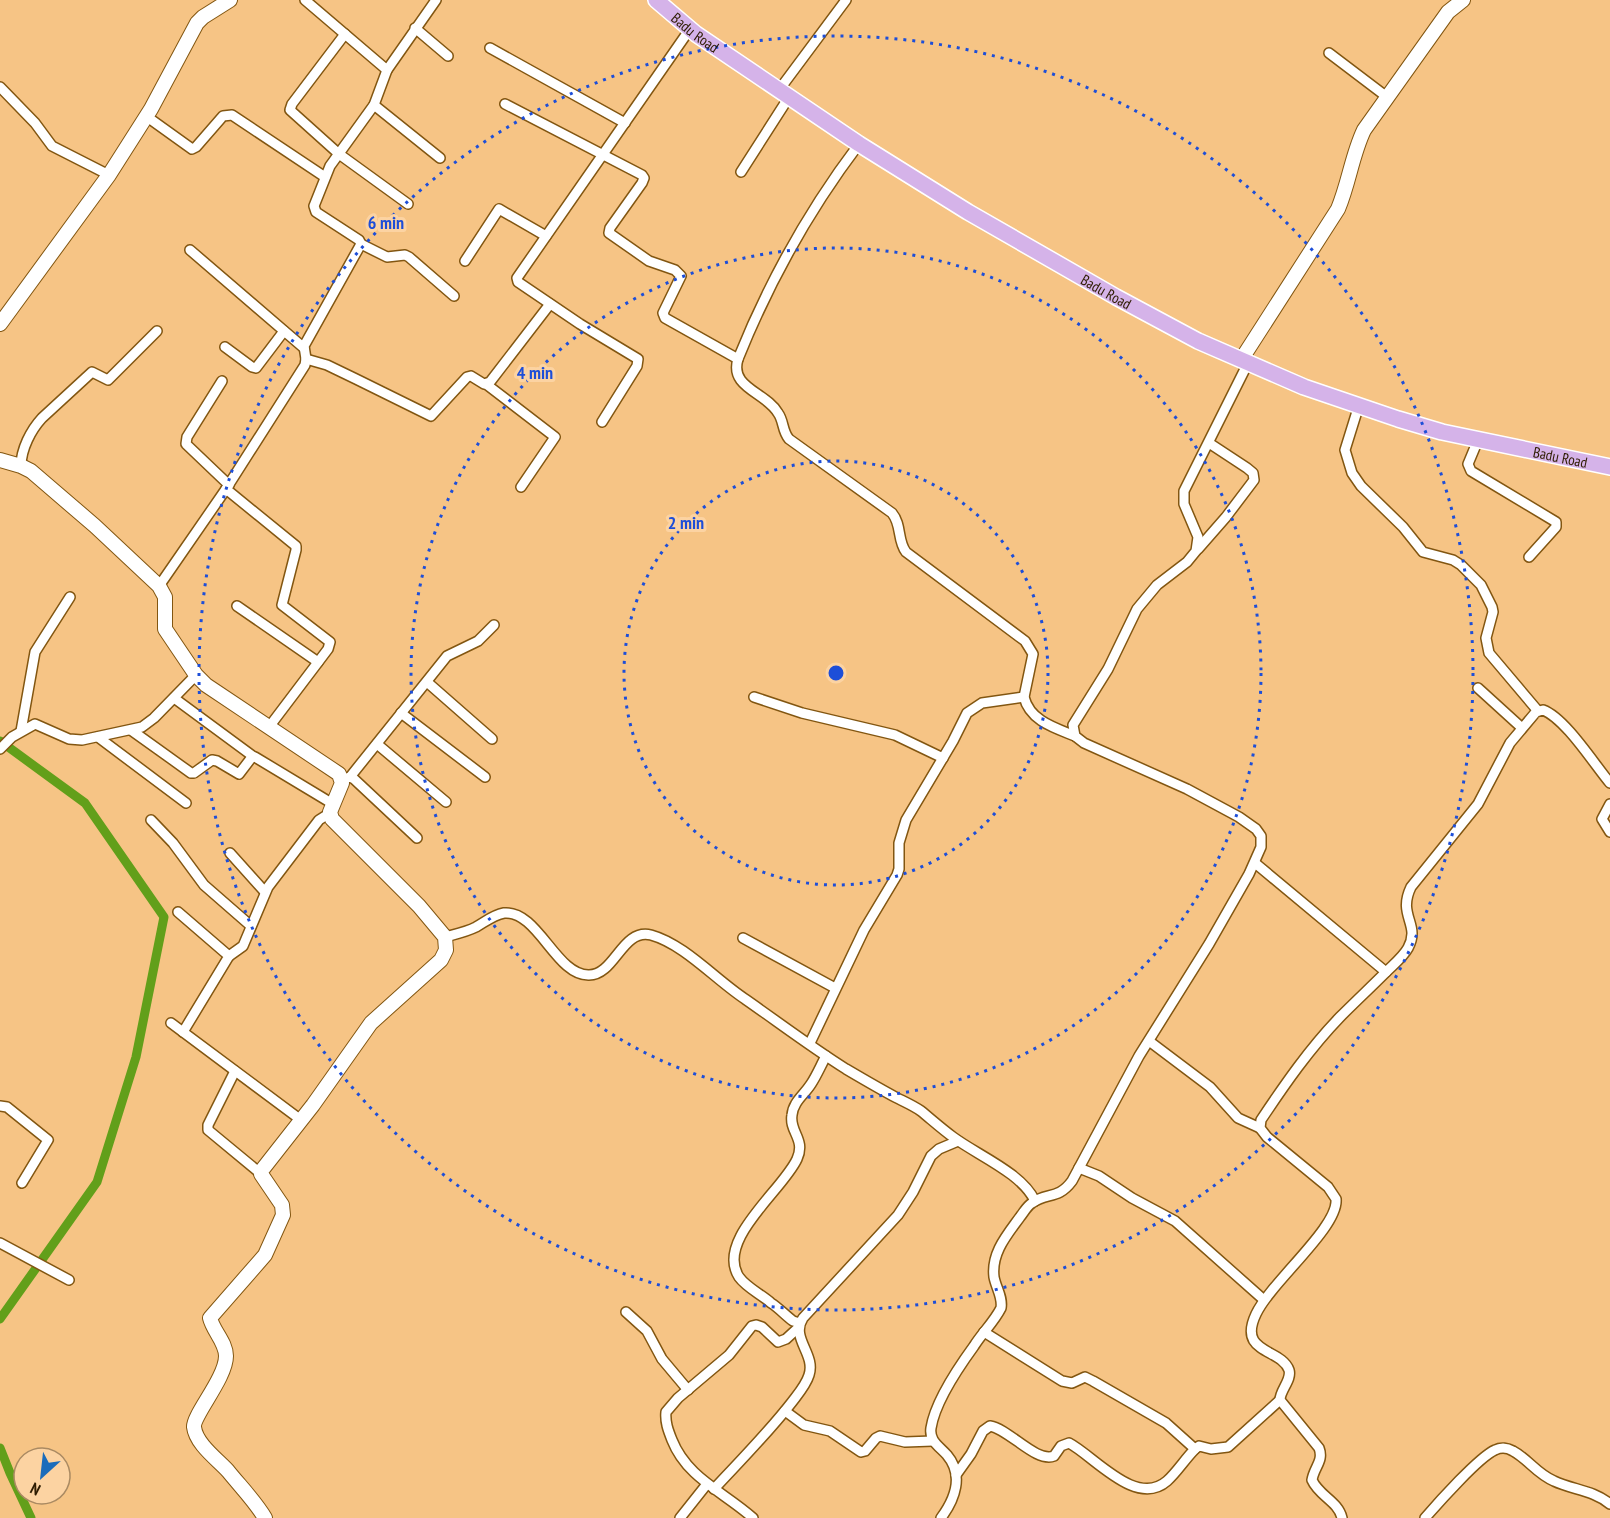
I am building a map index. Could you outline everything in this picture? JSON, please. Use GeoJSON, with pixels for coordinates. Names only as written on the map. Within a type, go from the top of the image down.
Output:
{"type":"FeatureCollection","features":[{"type":"Feature","properties":{"kind":"main road","name":"Badu Road"},"geometry":{"type":"LineString","coordinates":[[656,0],[690,29],[859,144],[968,212],[1198,341],[1293,383],[1442,432],[1610,467]]}},
{"type":"Feature","properties":{"kind":"street"},"geometry":{"type":"LineString","coordinates":[[0,324],[109,175],[146,116],[197,24],[203,16],[230,0]]}},
{"type":"Feature","properties":{"kind":"street"},"geometry":{"type":"LineString","coordinates":[[305,0],[387,70]]}},
{"type":"Feature","properties":{"kind":"street"},"geometry":{"type":"LineString","coordinates":[[436,0],[387,70],[374,105],[325,177],[314,209],[359,240],[361,244],[387,257],[409,256],[454,296]]}},
{"type":"Feature","properties":{"kind":"street"},"geometry":{"type":"LineString","coordinates":[[741,172],[784,94],[846,0]]}},
{"type":"Feature","properties":{"kind":"street"},"geometry":{"type":"LineString","coordinates":[[1196,551],[1198,537],[1183,498],[1186,484],[1209,443],[1245,362],[1338,209],[1357,144],[1364,130],[1448,12],[1463,0]]}},
{"type":"Feature","properties":{"kind":"street"},"geometry":{"type":"LineString","coordinates":[[415,28],[447,56]]}},
{"type":"Feature","properties":{"kind":"street"},"geometry":{"type":"LineString","coordinates":[[602,422],[637,366],[638,359],[550,304],[518,282],[517,278],[690,29]]}},
{"type":"Feature","properties":{"kind":"street"},"geometry":{"type":"LineString","coordinates":[[345,34],[292,104],[291,110],[339,154],[408,204]]}},
{"type":"Feature","properties":{"kind":"street"},"geometry":{"type":"LineString","coordinates":[[490,48],[625,123]]}},
{"type":"Feature","properties":{"kind":"street"},"geometry":{"type":"LineString","coordinates":[[1329,53],[1387,97]]}},
{"type":"Feature","properties":{"kind":"street"},"geometry":{"type":"LineString","coordinates":[[0,87],[35,123],[52,146],[109,175]]}},
{"type":"Feature","properties":{"kind":"street"},"geometry":{"type":"LineString","coordinates":[[505,104],[639,173],[644,178],[610,228],[609,233],[649,261],[672,268],[681,276],[663,314],[665,318],[738,359]]}},
{"type":"Feature","properties":{"kind":"street"},"geometry":{"type":"LineString","coordinates":[[374,105],[440,158]]}},
{"type":"Feature","properties":{"kind":"street"},"geometry":{"type":"LineString","coordinates":[[146,116],[192,149],[223,116],[232,114],[325,177]]}},
{"type":"Feature","properties":{"kind":"street"},"geometry":{"type":"LineString","coordinates":[[859,144],[832,179],[797,234],[762,304],[735,366],[738,378],[779,413],[784,432],[789,439],[885,506],[897,520],[900,541],[906,552],[1025,641],[1030,648],[1032,662],[1024,697],[1030,711],[1038,719],[1075,736],[1084,743],[1187,789],[1256,828],[1261,836],[1262,847],[1195,968],[1149,1041],[1067,1188],[1030,1204],[1012,1227],[996,1255],[994,1273],[1002,1302],[999,1313],[962,1365],[940,1402],[930,1431],[933,1441],[948,1456],[956,1475],[955,1496],[946,1516]]}},
{"type":"Feature","properties":{"kind":"street"},"geometry":{"type":"LineString","coordinates":[[465,261],[498,209],[546,236]]}},
{"type":"Feature","properties":{"kind":"street"},"geometry":{"type":"LineString","coordinates":[[159,586],[227,487],[306,359],[304,348],[361,244]]}},
{"type":"Feature","properties":{"kind":"street"},"geometry":{"type":"LineString","coordinates":[[190,250],[304,348]]}},
{"type":"Feature","properties":{"kind":"street"},"geometry":{"type":"LineString","coordinates":[[486,384],[490,382],[550,304]]}},
{"type":"Feature","properties":{"kind":"street"},"geometry":{"type":"LineString","coordinates":[[21,466],[22,454],[36,425],[42,418],[92,372],[108,380],[157,331]]}},
{"type":"Feature","properties":{"kind":"street"},"geometry":{"type":"LineString","coordinates":[[225,347],[256,368],[284,331]]}},
{"type":"Feature","properties":{"kind":"street"},"geometry":{"type":"LineString","coordinates":[[306,359],[327,365],[428,416],[432,415],[466,376],[471,376],[486,384],[555,436],[521,487]]}},
{"type":"Feature","properties":{"kind":"street"},"geometry":{"type":"LineString","coordinates":[[222,381],[187,436],[186,444],[227,487],[296,546],[297,550],[282,605],[330,642],[328,649],[268,727]]}},
{"type":"Feature","properties":{"kind":"street"},"geometry":{"type":"LineString","coordinates":[[1359,405],[1345,450],[1352,473],[1361,486],[1403,527],[1423,552],[1453,560],[1481,585],[1493,612],[1486,638],[1489,653],[1538,711],[1548,712],[1568,731],[1610,783]]}},
{"type":"Feature","properties":{"kind":"street"},"geometry":{"type":"LineString","coordinates":[[1478,440],[1468,464],[1471,471],[1556,522],[1556,527],[1529,557]]}},
{"type":"Feature","properties":{"kind":"street"},"geometry":{"type":"LineString","coordinates":[[1075,736],[1073,731],[1075,720],[1108,669],[1137,609],[1157,585],[1187,562],[1254,480],[1253,473],[1247,468],[1209,443]]}},
{"type":"Feature","properties":{"kind":"street"},"geometry":{"type":"LineString","coordinates":[[0,460],[31,471],[96,526],[159,586],[165,597],[165,629],[196,675],[207,685],[346,778],[417,838]]}},
{"type":"Feature","properties":{"kind":"street"},"geometry":{"type":"LineString","coordinates":[[21,731],[35,652],[70,597]]}},
{"type":"Feature","properties":{"kind":"street"},"geometry":{"type":"LineString","coordinates":[[237,606],[318,662]]}},
{"type":"Feature","properties":{"kind":"street"},"geometry":{"type":"LineString","coordinates":[[261,1173],[371,1023],[441,960],[446,950],[445,937],[419,906],[332,819],[332,809],[346,778],[377,744],[447,656],[478,641],[494,625]]}},
{"type":"Feature","properties":{"kind":"street"},"geometry":{"type":"LineString","coordinates":[[1,748],[12,737],[35,724],[74,740],[131,730],[147,724],[196,675]]}},
{"type":"Feature","properties":{"kind":"street"},"geometry":{"type":"LineString","coordinates":[[427,682],[492,739]]}},
{"type":"Feature","properties":{"kind":"street"},"geometry":{"type":"LineString","coordinates":[[1478,688],[1522,728]]}},
{"type":"Feature","properties":{"kind":"street"},"geometry":{"type":"LineString","coordinates":[[754,697],[802,713],[895,735],[943,758]]}},
{"type":"Feature","properties":{"kind":"street"},"geometry":{"type":"LineString","coordinates":[[810,1043],[864,930],[897,875],[901,832],[912,808],[943,758],[962,720],[973,707],[982,703],[1024,697]]}},
{"type":"Feature","properties":{"kind":"street"},"geometry":{"type":"LineString","coordinates":[[174,698],[254,757],[332,809]]}},
{"type":"Feature","properties":{"kind":"street"},"geometry":{"type":"LineString","coordinates":[[1260,1128],[1261,1120],[1291,1076],[1338,1020],[1405,952],[1413,937],[1413,930],[1405,910],[1407,894],[1411,886],[1478,804],[1510,743],[1538,711]]}},
{"type":"Feature","properties":{"kind":"street"},"geometry":{"type":"LineString","coordinates":[[401,713],[486,777]]}},
{"type":"Feature","properties":{"kind":"street"},"geometry":{"type":"LineString","coordinates":[[131,730],[191,773],[212,760],[217,760],[239,774],[254,757]]}},
{"type":"Feature","properties":{"kind":"street"},"geometry":{"type":"LineString","coordinates":[[98,737],[186,803]]}},
{"type":"Feature","properties":{"kind":"street"},"geometry":{"type":"LineString","coordinates":[[377,744],[446,802]]}},
{"type":"Feature","properties":{"kind":"street"},"geometry":{"type":"LineString","coordinates":[[1610,804],[1602,819],[1610,832]]}},
{"type":"Feature","properties":{"kind":"street"},"geometry":{"type":"LineString","coordinates":[[183,1032],[229,956],[242,948],[265,892],[319,820],[332,809]]}},
{"type":"Feature","properties":{"kind":"street"},"geometry":{"type":"LineString","coordinates":[[151,820],[173,843],[204,885],[251,926]]}},
{"type":"Feature","properties":{"kind":"street"},"geometry":{"type":"LineString","coordinates":[[230,853],[265,892]]}},
{"type":"Feature","properties":{"kind":"street"},"geometry":{"type":"LineString","coordinates":[[1255,863],[1386,972]]}},
{"type":"Feature","properties":{"kind":"street"},"geometry":{"type":"LineString","coordinates":[[178,912],[229,956]]}},
{"type":"Feature","properties":{"kind":"street"},"geometry":{"type":"LineString","coordinates":[[445,937],[467,931],[497,915],[511,913],[530,923],[554,953],[569,966],[584,975],[590,975],[602,970],[631,940],[637,936],[649,934],[686,954],[724,985],[826,1056],[921,1111],[958,1141],[1019,1181],[1031,1192],[1035,1201]]}},
{"type":"Feature","properties":{"kind":"street"},"geometry":{"type":"LineString","coordinates":[[743,939],[835,988]]}},
{"type":"Feature","properties":{"kind":"street"},"geometry":{"type":"LineString","coordinates":[[171,1023],[301,1120]]}},
{"type":"Feature","properties":{"kind":"street"},"geometry":{"type":"LineString","coordinates":[[956,1475],[971,1454],[983,1431],[990,1426],[1044,1457],[1054,1456],[1061,1446],[1069,1443],[1095,1464],[1141,1489],[1159,1486],[1166,1482],[1198,1446],[1211,1449],[1228,1447],[1280,1400],[1289,1370],[1252,1337],[1255,1316],[1264,1300],[1324,1231],[1337,1203],[1336,1198],[1328,1187],[1267,1137],[1260,1128],[1238,1118],[1210,1087],[1149,1041]]}},
{"type":"Feature","properties":{"kind":"street"},"geometry":{"type":"LineString","coordinates":[[680,1518],[784,1411],[806,1382],[811,1370],[799,1325],[740,1279],[735,1268],[734,1257],[742,1232],[788,1174],[799,1156],[801,1148],[791,1120],[792,1114],[795,1104],[812,1083],[826,1056]]}},
{"type":"Feature","properties":{"kind":"street"},"geometry":{"type":"LineString","coordinates":[[235,1071],[208,1125],[208,1130],[210,1134],[261,1173],[282,1205],[283,1215],[265,1255],[210,1317],[210,1322],[223,1343],[226,1356],[224,1367],[214,1389],[194,1422],[194,1429],[205,1446],[265,1518]]}},
{"type":"Feature","properties":{"kind":"street"},"geometry":{"type":"LineString","coordinates":[[0,1106],[7,1107],[48,1140],[22,1183]]}},
{"type":"Feature","properties":{"kind":"street"},"geometry":{"type":"LineString","coordinates":[[753,1518],[690,1470],[681,1459],[665,1418],[666,1412],[670,1405],[729,1355],[752,1326],[762,1327],[778,1342],[786,1339],[898,1215],[913,1192],[931,1156],[939,1149],[958,1141]]}},
{"type":"Feature","properties":{"kind":"street"},"geometry":{"type":"LineString","coordinates":[[1079,1168],[1099,1176],[1139,1202],[1175,1221],[1264,1300]]}},
{"type":"Feature","properties":{"kind":"street"},"geometry":{"type":"LineString","coordinates":[[0,1243],[69,1280]]}},
{"type":"Feature","properties":{"kind":"street"},"geometry":{"type":"LineString","coordinates":[[626,1312],[647,1331],[662,1359],[688,1390]]}},
{"type":"Feature","properties":{"kind":"street"},"geometry":{"type":"LineString","coordinates":[[984,1332],[1062,1381],[1072,1383],[1085,1377],[1093,1381],[1167,1423],[1195,1449]]}},
{"type":"Feature","properties":{"kind":"street"},"geometry":{"type":"LineString","coordinates":[[1280,1400],[1319,1448],[1322,1454],[1321,1461],[1314,1471],[1312,1480],[1316,1488],[1338,1508],[1342,1518]]}},
{"type":"Feature","properties":{"kind":"street"},"geometry":{"type":"LineString","coordinates":[[784,1411],[804,1425],[830,1431],[861,1452],[865,1451],[880,1436],[904,1442],[933,1441]]}},
{"type":"Feature","properties":{"kind":"street"},"geometry":{"type":"LineString","coordinates":[[1425,1518],[1439,1501],[1485,1457],[1495,1450],[1504,1448],[1512,1450],[1542,1475],[1556,1482],[1588,1491],[1610,1504]]}},
{"type":"Feature","properties":{"kind":"waterway"},"geometry":{"type":"LineString","coordinates":[[0,741],[85,803],[164,917],[136,1057],[97,1182],[0,1319]]}},
{"type":"Feature","properties":{"kind":"waterway"},"geometry":{"type":"LineString","coordinates":[[0,1448],[31,1518]]}}]}
